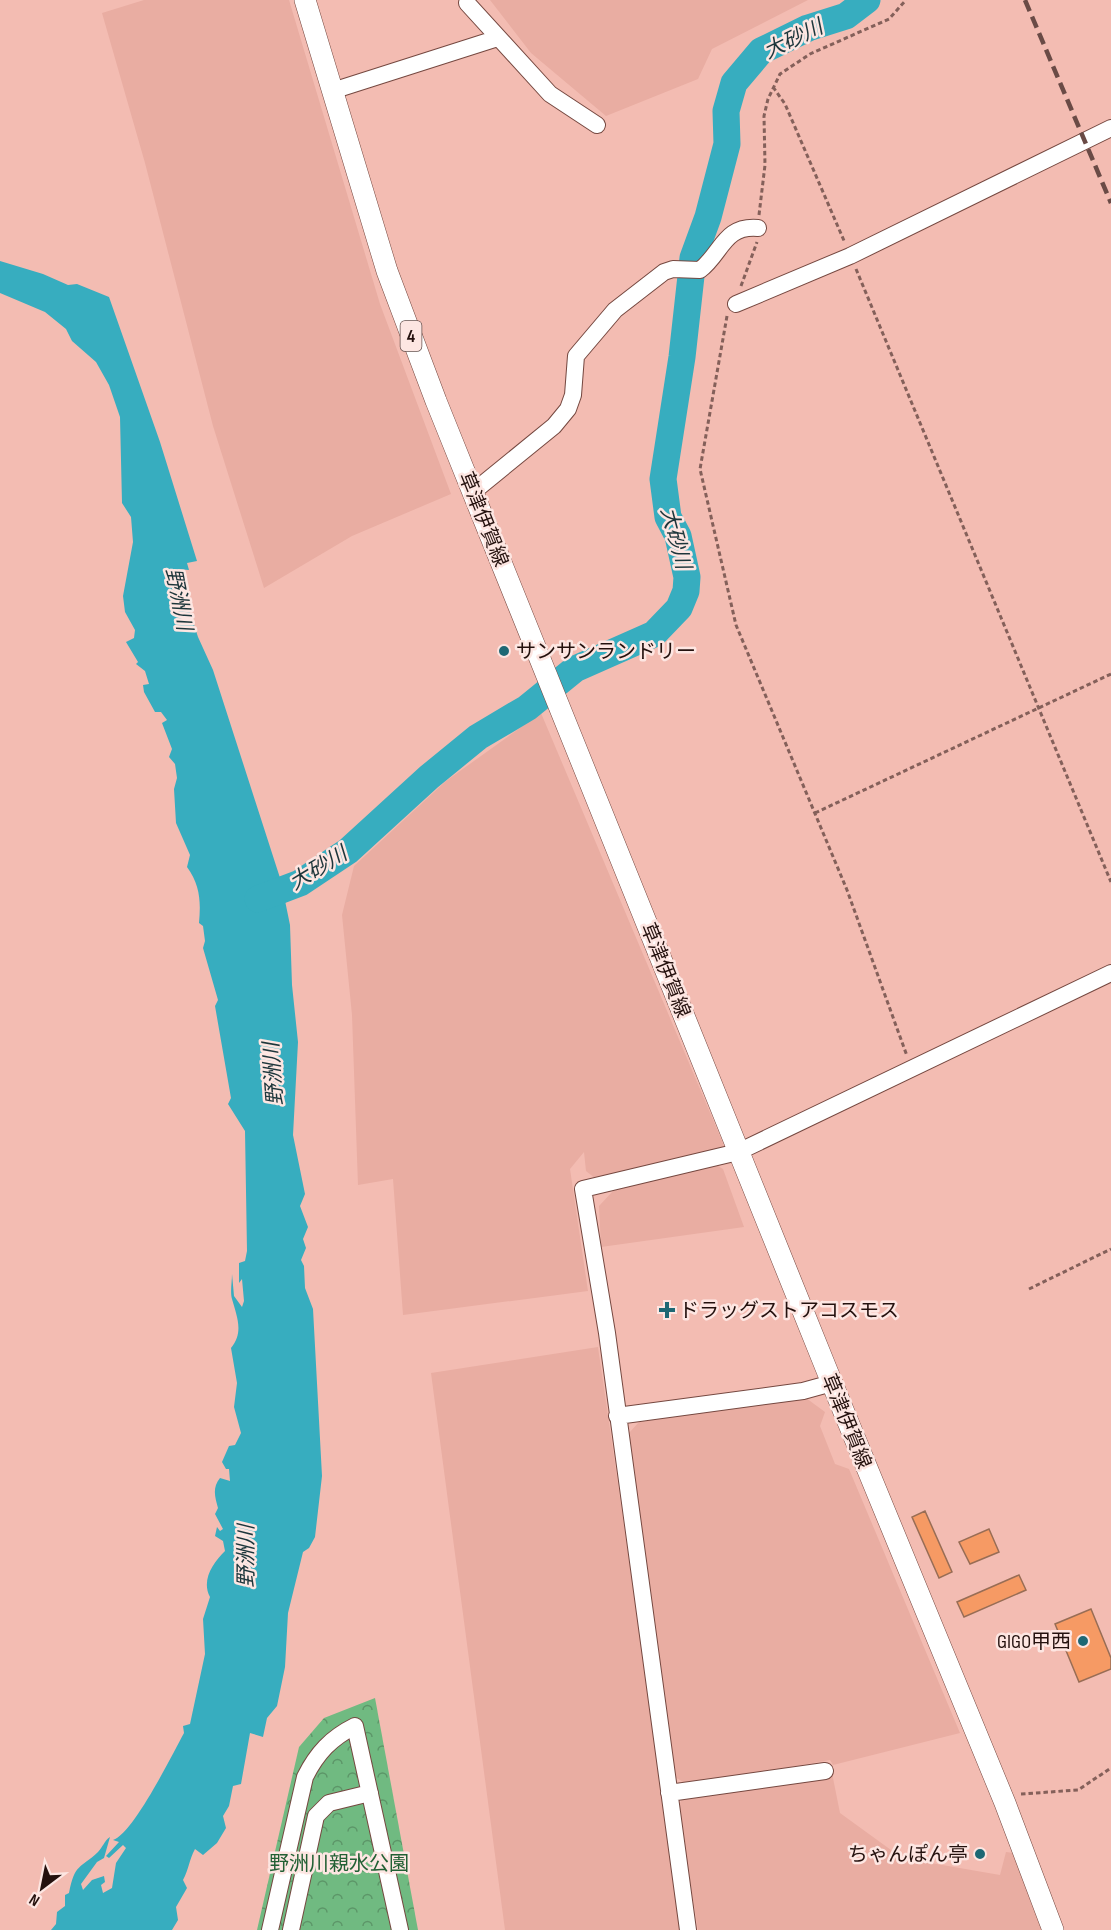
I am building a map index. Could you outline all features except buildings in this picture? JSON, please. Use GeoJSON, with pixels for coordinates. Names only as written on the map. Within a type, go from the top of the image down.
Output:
{"type":"FeatureCollection","features":[{"type":"Feature","properties":{"kind":"main road","name":"草津伊賀線"},"geometry":{"type":"LineString","coordinates":[[305,0],[387,271],[541,663],[832,1383],[1005,1803],[1053,1930]]}},
{"type":"Feature","properties":{"kind":"street"},"geometry":{"type":"LineString","coordinates":[[467,3],[550,94],[597,124]]}},
{"type":"Feature","properties":{"kind":"street"},"geometry":{"type":"LineString","coordinates":[[332,91],[498,38]]}},
{"type":"Feature","properties":{"kind":"street"},"geometry":{"type":"LineString","coordinates":[[736,304],[850,256],[1111,128]]}},
{"type":"Feature","properties":{"kind":"street"},"geometry":{"type":"LineString","coordinates":[[473,492],[554,426],[568,409],[573,395],[576,356],[615,310],[664,272],[673,269],[694,271],[735,232],[745,227],[758,228]]}},
{"type":"Feature","properties":{"kind":"street"},"geometry":{"type":"LineString","coordinates":[[688,1930],[626,1466],[583,1189],[738,1152],[1111,973]]}},
{"type":"Feature","properties":{"kind":"street"},"geometry":{"type":"LineString","coordinates":[[617,1416],[803,1391],[832,1383]]}},
{"type":"Feature","properties":{"kind":"street"},"geometry":{"type":"LineString","coordinates":[[270,1930],[305,1777],[315,1758],[329,1742],[356,1726],[400,1930]]}},
{"type":"Feature","properties":{"kind":"street"},"geometry":{"type":"LineString","coordinates":[[669,1793],[825,1771]]}},
{"type":"Feature","properties":{"kind":"street"},"geometry":{"type":"LineString","coordinates":[[291,1930],[316,1816],[322,1807],[329,1803],[370,1793]]}},
{"type":"Feature","properties":{"kind":"path"},"geometry":{"type":"LineString","coordinates":[[906,0],[889,19],[810,54],[780,74],[773,87],[764,116],[765,165],[759,236],[736,304],[727,316],[700,469],[736,625],[847,890],[911,1068]]}},
{"type":"Feature","properties":{"kind":"path"},"geometry":{"type":"LineString","coordinates":[[773,87],[785,104],[850,256],[1111,882]]}},
{"type":"Feature","properties":{"kind":"path"},"geometry":{"type":"LineString","coordinates":[[816,813],[1111,674]]}},
{"type":"Feature","properties":{"kind":"path"},"geometry":{"type":"LineString","coordinates":[[1029,1289],[1111,1249]]}},
{"type":"Feature","properties":{"kind":"path"},"geometry":{"type":"LineString","coordinates":[[1005,1803],[1021,1794],[1078,1790],[1111,1768]]}},
{"type":"Feature","properties":{"kind":"shaded area"},"geometry":{"type":"Polygon","coordinates":[[[144,0],[289,0],[380,304],[451,494],[352,536],[264,588],[213,426],[145,163],[102,13],[144,0]]]}},
{"type":"Feature","properties":{"kind":"shaded area"},"geometry":{"type":"Polygon","coordinates":[[[490,0],[808,0],[712,49],[698,79],[606,116],[531,53],[490,0]]]}},
{"type":"Feature","properties":{"kind":"shaded area"},"geometry":{"type":"Polygon","coordinates":[[[541,713],[725,1148],[601,1183],[586,1171],[584,1152],[570,1169],[588,1291],[403,1315],[393,1179],[358,1185],[352,1015],[342,915],[354,866],[446,781],[541,713]]]}},
{"type":"Feature","properties":{"kind":"shaded area"},"geometry":{"type":"Polygon","coordinates":[[[715,1164],[723,1169],[744,1227],[601,1247],[599,1206],[613,1191],[715,1164]]]}},
{"type":"Feature","properties":{"kind":"shaded area"},"geometry":{"type":"Polygon","coordinates":[[[598,1347],[683,1930],[505,1930],[431,1373],[598,1347]]]}},
{"type":"Feature","properties":{"kind":"shaded area"},"geometry":{"type":"Polygon","coordinates":[[[806,1398],[825,1412],[820,1426],[835,1464],[849,1469],[960,1733],[833,1765],[830,1760],[688,1785],[675,1777],[629,1433],[639,1422],[806,1398]]]}},
{"type":"Feature","properties":{"kind":"shaded area"},"geometry":{"type":"Polygon","coordinates":[[[832,1773],[840,1813],[902,1858],[1000,1875],[1006,1852],[1014,1853],[1042,1930],[698,1930],[678,1807],[682,1799],[832,1773]]]}},
{"type":"Feature","properties":{"kind":"green space","name":"野洲川親水公園"},"geometry":{"type":"Polygon","coordinates":[[[375,1698],[418,1930],[257,1930],[299,1747],[324,1718],[375,1698]]]}},
{"type":"Feature","properties":{"kind":"water","name":"野洲川"},"geometry":{"type":"Polygon","coordinates":[[[0,261],[43,274],[68,285],[77,284],[109,297],[160,442],[197,561],[187,563],[189,570],[178,569],[182,588],[198,637],[213,670],[281,881],[290,925],[292,985],[298,1042],[293,1135],[305,1194],[300,1206],[308,1227],[303,1239],[306,1248],[301,1260],[304,1266],[305,1288],[313,1309],[322,1476],[315,1537],[309,1548],[303,1552],[288,1613],[285,1667],[277,1706],[267,1718],[263,1737],[250,1733],[241,1784],[233,1786],[229,1806],[223,1816],[226,1828],[217,1843],[203,1855],[195,1849],[193,1853],[183,1880],[187,1888],[176,1907],[178,1920],[172,1930],[51,1930],[56,1924],[57,1912],[65,1906],[65,1895],[69,1893],[76,1871],[98,1852],[110,1837],[104,1858],[97,1862],[81,1884],[83,1890],[92,1880],[104,1876],[105,1882],[101,1885],[103,1893],[112,1888],[116,1863],[126,1848],[123,1845],[109,1858],[106,1856],[119,1842],[113,1840],[131,1824],[141,1809],[184,1733],[183,1726],[190,1724],[205,1654],[203,1619],[210,1597],[208,1578],[216,1561],[225,1551],[223,1541],[215,1536],[217,1527],[220,1531],[223,1529],[215,1514],[218,1508],[215,1489],[220,1478],[230,1481],[229,1469],[226,1469],[222,1462],[229,1446],[235,1445],[241,1433],[234,1407],[237,1383],[231,1348],[237,1336],[238,1324],[231,1290],[232,1274],[234,1296],[242,1307],[244,1301],[242,1279],[239,1283],[239,1263],[245,1261],[247,1251],[245,1131],[228,1104],[231,1098],[215,1006],[218,1000],[203,948],[205,941],[203,926],[199,923],[199,894],[195,880],[187,867],[190,855],[176,823],[174,789],[177,778],[175,764],[169,757],[172,749],[162,723],[167,720],[161,712],[155,712],[144,692],[143,685],[149,684],[145,671],[136,664],[138,662],[126,642],[134,638],[135,630],[125,612],[123,596],[133,542],[131,517],[122,503],[120,417],[109,385],[96,362],[72,341],[66,329],[45,312],[0,293],[0,261]]]}},
{"type":"Feature","properties":{"kind":"waterway","name":"大砂川"},"geometry":{"type":"LineString","coordinates":[[258,899],[300,883],[348,851],[429,777],[478,737],[527,708],[575,669],[654,634],[679,608],[686,591],[687,577],[678,536],[668,517],[663,479],[682,357],[693,258],[708,217],[727,144],[726,111],[734,83],[761,51],[808,28],[846,16],[867,0]]}},
{"type":"Feature","properties":{"kind":"railway"},"geometry":{"type":"LineString","coordinates":[[1025,0],[1111,203]]}},
{"type":"Feature","properties":{"kind":"place","name":"サンサンランドリー"},"geometry":{"type":"Point","coordinates":[504,651]}},
{"type":"Feature","properties":{"kind":"place","name":"ドラッグストアコスモス"},"geometry":{"type":"Point","coordinates":[667,1310]}},
{"type":"Feature","properties":{"kind":"place","name":"GIGO甲西"},"geometry":{"type":"Point","coordinates":[1083,1641]}},
{"type":"Feature","properties":{"kind":"place","name":"ちゃんぽん亭"},"geometry":{"type":"Point","coordinates":[980,1854]}}]}
